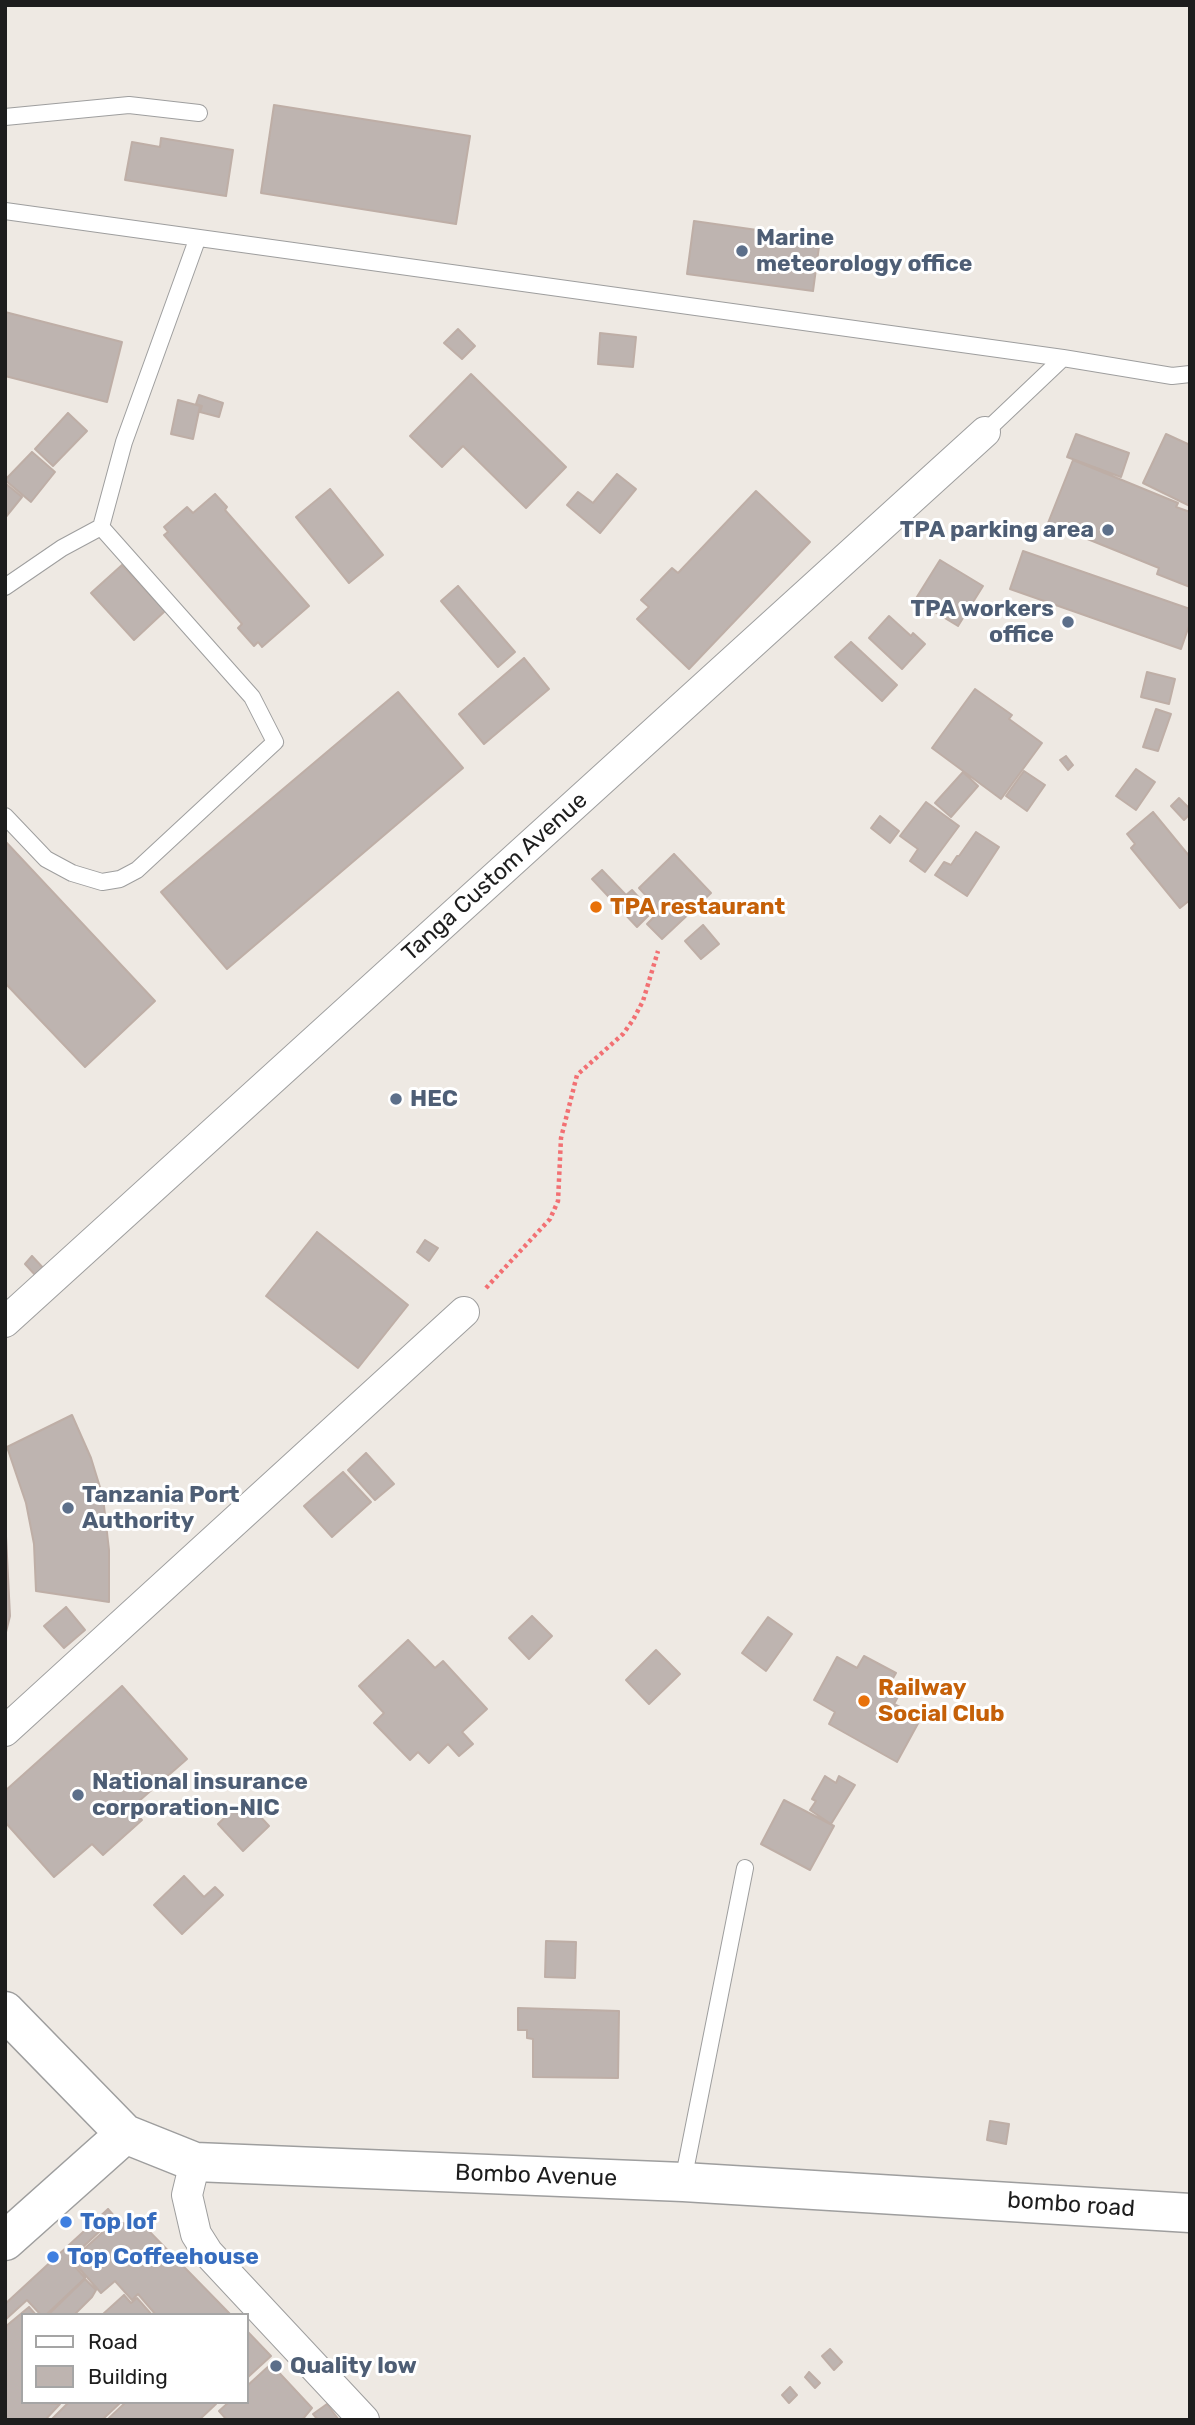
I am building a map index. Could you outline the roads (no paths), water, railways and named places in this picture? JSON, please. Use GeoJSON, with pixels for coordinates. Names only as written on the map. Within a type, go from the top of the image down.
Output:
{"type":"FeatureCollection","features":[{"type":"Feature","properties":{"kind":"street","name":"Tanga Custom Avenue"},"geometry":{"type":"LineString","coordinates":[[5,1322],[985,432]]}},
{"type":"Feature","properties":{"kind":"street"},"geometry":{"type":"LineString","coordinates":[[5,1731],[464,1312]]}},
{"type":"Feature","properties":{"kind":"street"},"geometry":{"type":"LineString","coordinates":[[5,2011],[125,2134],[5,2241]]}},
{"type":"Feature","properties":{"kind":"street","name":"Bombo Avenue"},"geometry":{"type":"LineString","coordinates":[[125,2134],[195,2162],[683,2182],[952,2197]]}},
{"type":"Feature","properties":{"kind":"street"},"geometry":{"type":"LineString","coordinates":[[195,2162],[187,2195],[196,2234],[208,2253],[364,2420]]}},
{"type":"Feature","properties":{"kind":"street","name":"bombo road"},"geometry":{"type":"LineString","coordinates":[[952,2197],[1190,2213]]}},
{"type":"Feature","properties":{"kind":"lane"},"geometry":{"type":"LineString","coordinates":[[5,117],[129,105],[199,113]]}},
{"type":"Feature","properties":{"kind":"lane"},"geometry":{"type":"LineString","coordinates":[[5,211],[197,240],[1063,358],[1172,376],[1190,374]]}},
{"type":"Feature","properties":{"kind":"lane"},"geometry":{"type":"LineString","coordinates":[[5,587],[62,548],[100,527],[124,442],[197,240]]}},
{"type":"Feature","properties":{"kind":"lane"},"geometry":{"type":"LineString","coordinates":[[985,432],[1063,358]]}},
{"type":"Feature","properties":{"kind":"lane"},"geometry":{"type":"LineString","coordinates":[[5,816],[46,859],[72,873],[102,882],[120,879],[137,870],[275,742],[252,697],[100,527]]}},
{"type":"Feature","properties":{"kind":"lane"},"geometry":{"type":"LineString","coordinates":[[683,2182],[746,1868]]}},
{"type":"Feature","properties":{"kind":"place","name":"Marine meteorology office"},"geometry":{"type":"Point","coordinates":[742,251]}},
{"type":"Feature","properties":{"kind":"place","name":"TPA parking area"},"geometry":{"type":"Point","coordinates":[1108,530]}},
{"type":"Feature","properties":{"kind":"place","name":"TPA workers office"},"geometry":{"type":"Point","coordinates":[1068,622]}},
{"type":"Feature","properties":{"kind":"place","name":"TPA restaurant"},"geometry":{"type":"Point","coordinates":[596,907]}},
{"type":"Feature","properties":{"kind":"place","name":"HEC"},"geometry":{"type":"Point","coordinates":[396,1099]}},
{"type":"Feature","properties":{"kind":"place","name":"Tanzania Port Authority"},"geometry":{"type":"Point","coordinates":[68,1508]}},
{"type":"Feature","properties":{"kind":"place","name":"Railway Social Club"},"geometry":{"type":"Point","coordinates":[864,1701]}},
{"type":"Feature","properties":{"kind":"place","name":"National insurance corporation-NIC"},"geometry":{"type":"Point","coordinates":[78,1795]}},
{"type":"Feature","properties":{"kind":"place","name":"Top lof"},"geometry":{"type":"Point","coordinates":[66,2222]}},
{"type":"Feature","properties":{"kind":"place","name":"Top Coffeehouse"},"geometry":{"type":"Point","coordinates":[53,2257]}},
{"type":"Feature","properties":{"kind":"place","name":"Quality low"},"geometry":{"type":"Point","coordinates":[276,2366]}}]}
